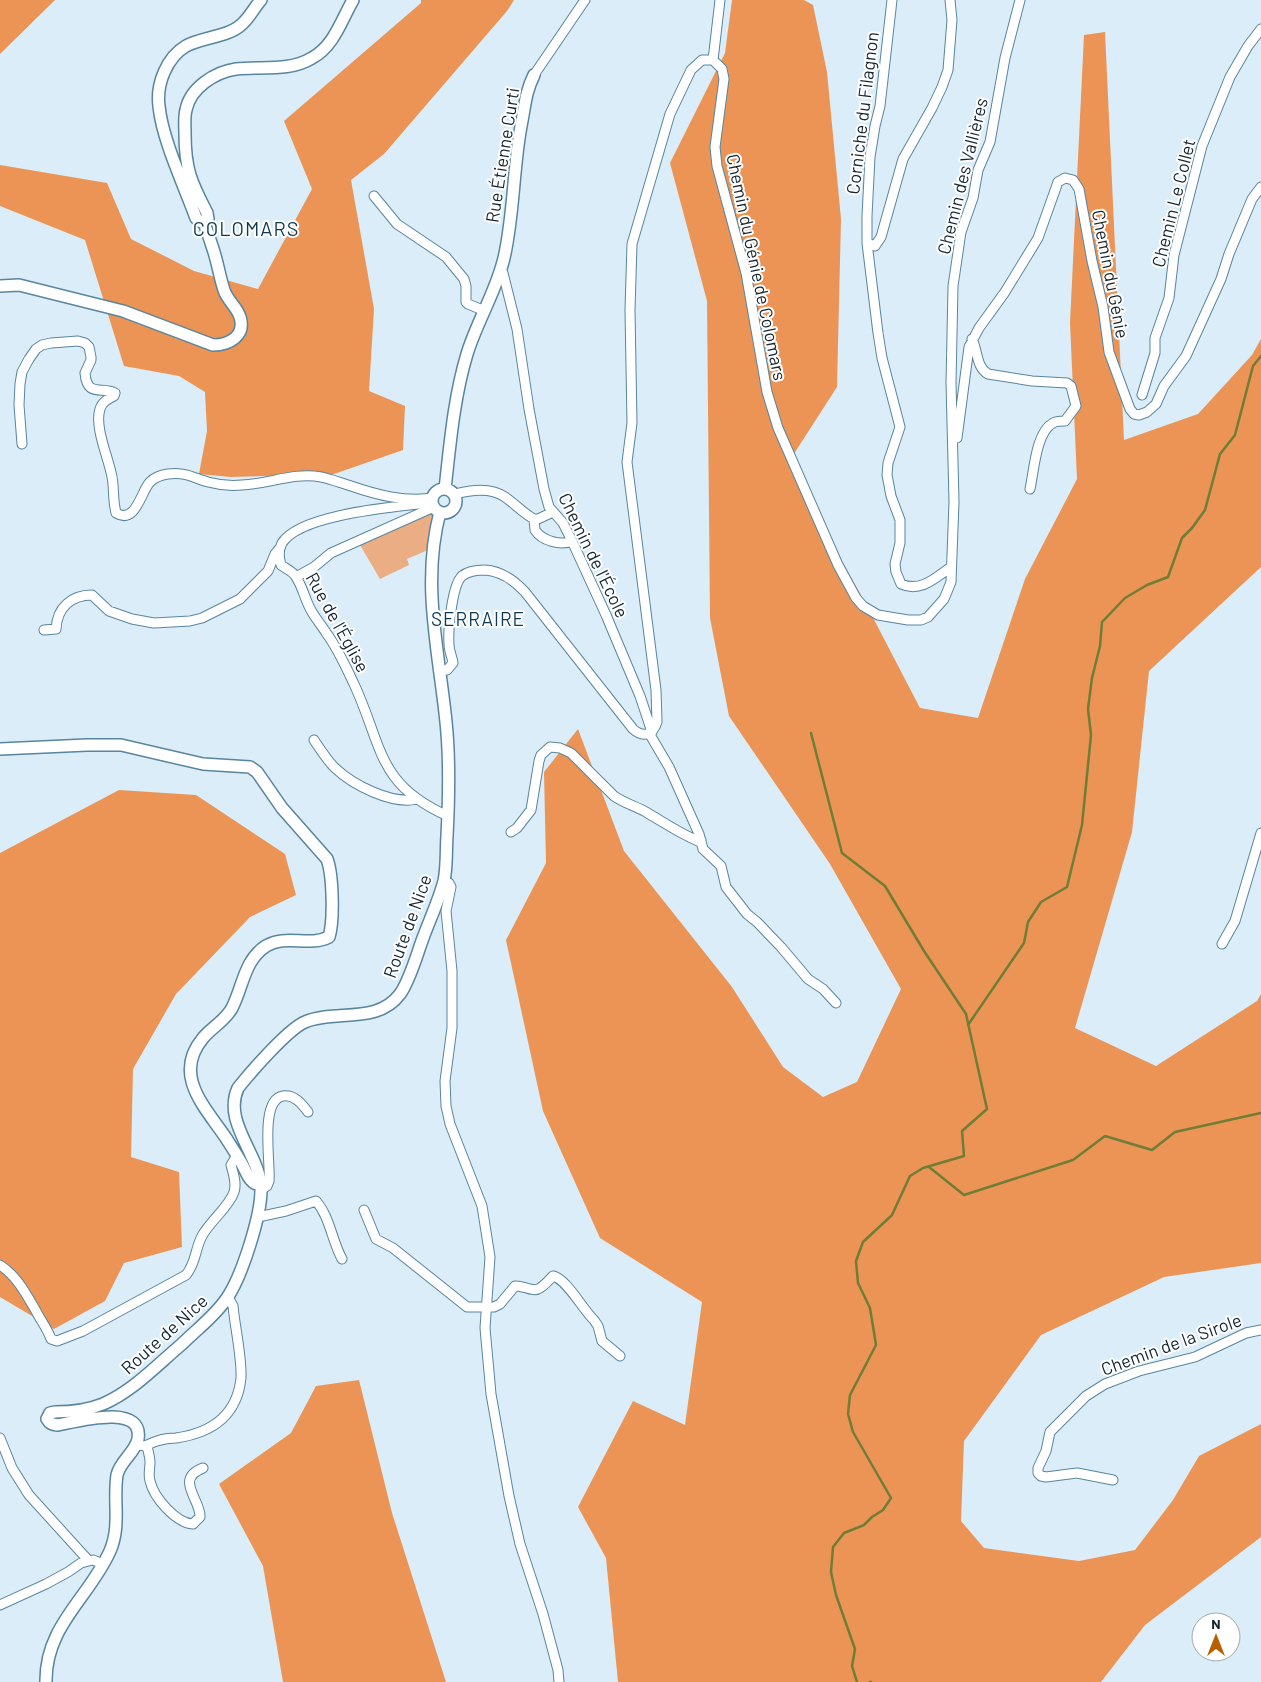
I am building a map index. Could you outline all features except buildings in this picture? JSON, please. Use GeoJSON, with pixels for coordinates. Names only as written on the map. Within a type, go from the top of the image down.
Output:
{"type":"FeatureCollection","features":[{"type":"Feature","properties":{"kind":"main road"},"geometry":{"type":"LineString","coordinates":[[204,223],[196,218],[166,136],[158,104],[163,77],[169,61],[179,51],[195,42],[231,31],[242,25],[261,0]]}},
{"type":"Feature","properties":{"kind":"main road"},"geometry":{"type":"LineString","coordinates":[[204,223],[208,221],[207,214],[190,175],[186,160],[186,110],[190,99],[205,82],[234,69],[285,67],[313,58],[332,40],[353,0]]}},
{"type":"Feature","properties":{"kind":"main road","name":"Rue Étienne Curti"},"geometry":{"type":"LineString","coordinates":[[450,492],[456,409],[464,366],[473,338],[486,311],[506,249],[524,99],[534,75]]}},
{"type":"Feature","properties":{"kind":"main road"},"geometry":{"type":"LineString","coordinates":[[0,286],[18,285],[123,311],[212,345],[223,345],[232,341],[238,335],[240,318],[225,292],[215,253],[204,223]]}},
{"type":"Feature","properties":{"kind":"main road"},"geometry":{"type":"LineString","coordinates":[[436,492],[450,492],[456,502],[454,508],[449,512],[435,505],[436,492]]}},
{"type":"Feature","properties":{"kind":"main road","name":"Route de Nice"},"geometry":{"type":"LineString","coordinates":[[141,1445],[138,1432],[134,1425],[126,1418],[110,1417],[57,1425],[51,1424],[47,1419],[50,1413],[90,1408],[117,1397],[141,1379],[212,1317],[228,1296],[235,1284],[258,1216],[261,1187],[257,1168],[236,1117],[234,1099],[238,1088],[286,1036],[300,1024],[312,1019],[371,1012],[385,1007],[395,999],[402,989],[415,960],[444,880],[448,816],[447,736],[432,603],[431,581],[435,505]]}},
{"type":"Feature","properties":{"kind":"main road"},"geometry":{"type":"LineString","coordinates":[[0,749],[121,745],[203,764],[250,768],[257,772],[282,808],[326,859],[331,876],[332,921],[329,937],[315,941],[288,940],[276,942],[265,947],[246,970],[232,1008],[225,1018],[205,1035],[192,1054],[190,1064],[190,1075],[198,1098],[250,1179],[261,1187]]}},
{"type":"Feature","properties":{"kind":"main road"},"geometry":{"type":"LineString","coordinates":[[46,1682],[48,1656],[56,1635],[103,1564],[115,1538],[117,1475],[122,1462],[141,1445]]}},
{"type":"Feature","properties":{"kind":"street","name":"Rue Étienne Curti"},"geometry":{"type":"LineString","coordinates":[[534,75],[585,0]]}},
{"type":"Feature","properties":{"kind":"street"},"geometry":{"type":"LineString","coordinates":[[439,670],[447,670],[453,663],[449,650],[449,638],[455,592],[461,576],[477,570],[495,572],[508,577],[525,592],[633,729],[642,734],[650,733],[656,722],[656,690],[627,462],[632,410],[631,254],[632,244],[670,114],[691,70],[702,60],[713,60],[720,0]]}},
{"type":"Feature","properties":{"kind":"street","name":"Corniche du Filagnon"},"geometry":{"type":"LineString","coordinates":[[892,0],[880,106],[874,126],[867,186],[868,242],[882,358],[900,427],[887,469],[888,485],[900,520],[900,543],[895,564],[896,572],[902,584],[915,588],[923,586],[951,566]]}},
{"type":"Feature","properties":{"kind":"street"},"geometry":{"type":"LineString","coordinates":[[868,242],[875,246],[881,237],[904,159],[942,88],[948,70],[950,52],[952,20],[950,0]]}},
{"type":"Feature","properties":{"kind":"street","name":"Chemin des Vallières"},"geometry":{"type":"LineString","coordinates":[[953,452],[953,286],[961,232],[973,198],[978,170],[990,142],[1005,58],[1020,0]]}},
{"type":"Feature","properties":{"kind":"street","name":"Chemin Le Collet"},"geometry":{"type":"LineString","coordinates":[[1142,395],[1155,353],[1155,338],[1169,298],[1174,255],[1202,146],[1230,77],[1248,46],[1261,29]]}},
{"type":"Feature","properties":{"kind":"street","name":"Chemin du Génie de Colomars"},"geometry":{"type":"LineString","coordinates":[[713,60],[722,69],[724,79],[716,147],[717,166],[746,274],[767,392],[778,428],[838,565],[856,598],[873,613],[916,621],[928,617],[944,599],[951,582],[954,502],[953,452]]}},
{"type":"Feature","properties":{"kind":"street","name":"Chemin du Génie"},"geometry":{"type":"LineString","coordinates":[[953,452],[956,449],[969,347],[972,339],[1005,292],[1038,238],[1058,182],[1065,178],[1073,180],[1079,189],[1092,261],[1103,306],[1109,352],[1130,409],[1134,414],[1139,415],[1147,412],[1156,404],[1164,386],[1186,356],[1221,279],[1228,254],[1252,199],[1261,187]]}},
{"type":"Feature","properties":{"kind":"street"},"geometry":{"type":"LineString","coordinates":[[374,196],[397,224],[446,257],[464,279],[466,302],[486,311]]}},
{"type":"Feature","properties":{"kind":"street","name":"Chemin de l'École"},"geometry":{"type":"LineString","coordinates":[[500,270],[503,273],[517,329],[527,396],[549,507],[563,523],[606,615],[640,696],[650,733],[669,767],[701,840],[703,849],[720,866],[726,887],[747,914],[775,941],[808,979],[823,989],[836,1003]]}},
{"type":"Feature","properties":{"kind":"street"},"geometry":{"type":"LineString","coordinates":[[972,339],[980,365],[983,371],[988,374],[1032,381],[1067,383],[1071,386],[1076,406],[1065,421],[1054,422],[1044,431],[1038,445],[1030,489]]}},
{"type":"Feature","properties":{"kind":"street"},"geometry":{"type":"LineString","coordinates":[[22,444],[18,405],[22,372],[29,358],[42,345],[78,341],[88,347],[91,360],[85,373],[89,386],[95,391],[110,390],[115,393],[114,396],[104,401],[99,413],[102,442],[112,477],[116,513],[122,516],[136,508],[152,480],[164,475],[176,474],[208,482],[241,486],[295,476],[322,477],[384,496],[435,505]]}},
{"type":"Feature","properties":{"kind":"street"},"geometry":{"type":"LineString","coordinates":[[450,492],[472,490],[496,492],[538,520],[553,512]]}},
{"type":"Feature","properties":{"kind":"street"},"geometry":{"type":"LineString","coordinates":[[44,630],[56,629],[60,614],[64,608],[74,598],[82,595],[92,595],[109,611],[132,619],[154,622],[190,622],[202,618],[243,596],[268,572],[275,554],[286,538],[304,527],[334,517],[365,510],[435,505]]}},
{"type":"Feature","properties":{"kind":"street"},"geometry":{"type":"LineString","coordinates":[[296,577],[314,568],[332,553],[435,505]]}},
{"type":"Feature","properties":{"kind":"street"},"geometry":{"type":"LineString","coordinates":[[534,519],[535,530],[541,536],[563,544],[572,541]]}},
{"type":"Feature","properties":{"kind":"street","name":"Rue de l'Église"},"geometry":{"type":"LineString","coordinates":[[281,547],[278,554],[281,565],[296,577],[313,614],[334,644],[354,683],[384,762],[391,774],[417,800],[448,816]]}},
{"type":"Feature","properties":{"kind":"street"},"geometry":{"type":"LineString","coordinates":[[314,740],[335,768],[358,784],[397,800],[417,800]]}},
{"type":"Feature","properties":{"kind":"street"},"geometry":{"type":"LineString","coordinates":[[510,832],[517,828],[531,810],[539,761],[541,755],[550,747],[560,748],[571,753],[620,800],[647,812],[687,837],[698,841],[701,840]]}},
{"type":"Feature","properties":{"kind":"street"},"geometry":{"type":"LineString","coordinates":[[1222,944],[1235,921],[1261,833]]}},
{"type":"Feature","properties":{"kind":"street"},"geometry":{"type":"LineString","coordinates":[[444,880],[449,883],[451,888],[446,910],[452,971],[452,1028],[445,1081],[446,1106],[450,1124],[482,1206],[490,1257],[485,1328],[491,1394],[509,1496],[520,1544],[554,1655],[559,1682]]}},
{"type":"Feature","properties":{"kind":"street"},"geometry":{"type":"LineString","coordinates":[[261,1187],[267,1186],[269,1181],[267,1120],[276,1100],[283,1096],[292,1097],[300,1102],[308,1112]]}},
{"type":"Feature","properties":{"kind":"street"},"geometry":{"type":"LineString","coordinates":[[0,1265],[20,1283],[48,1330],[51,1339],[57,1341],[83,1331],[186,1275],[192,1268],[202,1236],[235,1191],[231,1165],[236,1155]]}},
{"type":"Feature","properties":{"kind":"street"},"geometry":{"type":"LineString","coordinates":[[258,1216],[286,1211],[316,1201],[320,1206],[336,1249],[342,1259]]}},
{"type":"Feature","properties":{"kind":"street"},"geometry":{"type":"LineString","coordinates":[[364,1210],[376,1239],[393,1248],[467,1307],[494,1307],[500,1304],[515,1286],[535,1290],[539,1289],[554,1276],[557,1277],[564,1282],[594,1320],[598,1326],[602,1341],[620,1356]]}},
{"type":"Feature","properties":{"kind":"street"},"geometry":{"type":"LineString","coordinates":[[203,1468],[195,1473],[190,1480],[190,1492],[200,1517],[193,1524],[186,1523],[168,1509],[152,1490],[149,1472],[150,1458],[141,1445],[158,1440],[188,1436],[208,1429],[231,1409],[239,1387],[240,1368],[233,1306],[228,1296]]}},
{"type":"Feature","properties":{"kind":"street","name":"Chemin de la Sirole"},"geometry":{"type":"LineString","coordinates":[[1113,1480],[1077,1473],[1046,1478],[1041,1476],[1038,1473],[1038,1468],[1046,1451],[1050,1432],[1086,1396],[1105,1384],[1139,1372],[1195,1357],[1246,1334],[1261,1330]]}},
{"type":"Feature","properties":{"kind":"street"},"geometry":{"type":"LineString","coordinates":[[0,1438],[12,1468],[29,1495],[88,1560]]}},
{"type":"Feature","properties":{"kind":"street"},"geometry":{"type":"LineString","coordinates":[[0,1605],[46,1584],[88,1560],[96,1560],[103,1564]]}},
{"type":"Feature","properties":{"kind":"shaded area"},"geometry":{"type":"Polygon","coordinates":[[[0,0],[55,0],[0,54],[0,0]]]}},
{"type":"Feature","properties":{"kind":"shaded area"},"geometry":{"type":"Polygon","coordinates":[[[421,0],[514,0],[507,11],[384,154],[351,180],[374,309],[369,391],[405,406],[403,450],[334,474],[231,477],[199,474],[207,431],[205,392],[179,376],[124,366],[85,240],[0,206],[0,165],[107,183],[131,239],[194,271],[258,289],[312,189],[284,121],[421,3],[421,0]]]}},
{"type":"Feature","properties":{"kind":"shaded area"},"geometry":{"type":"Polygon","coordinates":[[[732,0],[804,0],[813,5],[827,72],[841,219],[837,387],[788,463],[868,608],[920,708],[978,718],[1025,579],[1077,479],[1070,323],[1084,35],[1105,32],[1124,440],[1198,414],[1252,355],[1261,339],[1261,567],[1149,671],[1132,832],[1075,1028],[1156,1066],[1257,1001],[1261,994],[1261,1263],[1164,1277],[1041,1335],[964,1441],[961,1521],[984,1548],[1079,1561],[1135,1550],[1173,1500],[1199,1456],[1261,1424],[1261,1537],[1145,1625],[1101,1682],[618,1682],[606,1558],[578,1507],[633,1401],[685,1425],[702,1302],[600,1238],[543,1111],[506,940],[546,863],[544,772],[578,729],[624,851],[732,987],[783,1067],[823,1097],[857,1082],[901,989],[830,864],[729,716],[710,618],[707,301],[670,163],[725,53],[732,0]]]}},
{"type":"Feature","properties":{"kind":"shaded area"},"geometry":{"type":"Polygon","coordinates":[[[431,513],[428,550],[407,559],[409,565],[380,579],[360,545],[431,513]]]}},
{"type":"Feature","properties":{"kind":"shaded area"},"geometry":{"type":"Polygon","coordinates":[[[119,790],[196,795],[285,854],[296,895],[250,917],[176,994],[133,1069],[131,1157],[179,1172],[182,1247],[124,1263],[105,1301],[54,1329],[0,1297],[0,853],[119,790]]]}},
{"type":"Feature","properties":{"kind":"shaded area"},"geometry":{"type":"Polygon","coordinates":[[[359,1380],[392,1513],[446,1682],[283,1682],[263,1566],[219,1484],[291,1433],[316,1386],[359,1380]]]}},
{"type":"Feature","properties":{"kind":"waterway"},"geometry":{"type":"LineString","coordinates":[[968,1025],[1024,943],[1028,922],[1041,902],[1067,887],[1082,825],[1091,735],[1088,709],[1092,678],[1100,646],[1102,622],[1125,598],[1147,585],[1168,577],[1182,538],[1205,510],[1220,454],[1235,435],[1253,366],[1261,356]]}},
{"type":"Feature","properties":{"kind":"waterway"},"geometry":{"type":"LineString","coordinates":[[811,733],[842,853],[885,886],[924,951],[966,1014],[987,1109],[962,1131],[964,1156],[923,1168],[910,1176],[892,1215],[863,1242],[856,1261],[858,1283],[870,1308],[876,1345],[850,1395],[848,1414],[853,1432],[891,1498],[883,1510],[864,1525],[844,1533],[833,1547],[831,1572],[836,1595],[855,1649],[852,1666],[857,1682]]}},
{"type":"Feature","properties":{"kind":"waterway"},"geometry":{"type":"LineString","coordinates":[[929,1167],[964,1195],[1073,1160],[1105,1136],[1152,1150],[1175,1132],[1261,1113]]}},
{"type":"Feature","properties":{"kind":"district","name":"COLOMARS"},"geometry":{"type":"Point","coordinates":[246,228]}},
{"type":"Feature","properties":{"kind":"district","name":"SERRAIRE"},"geometry":{"type":"Point","coordinates":[478,618]}}]}
